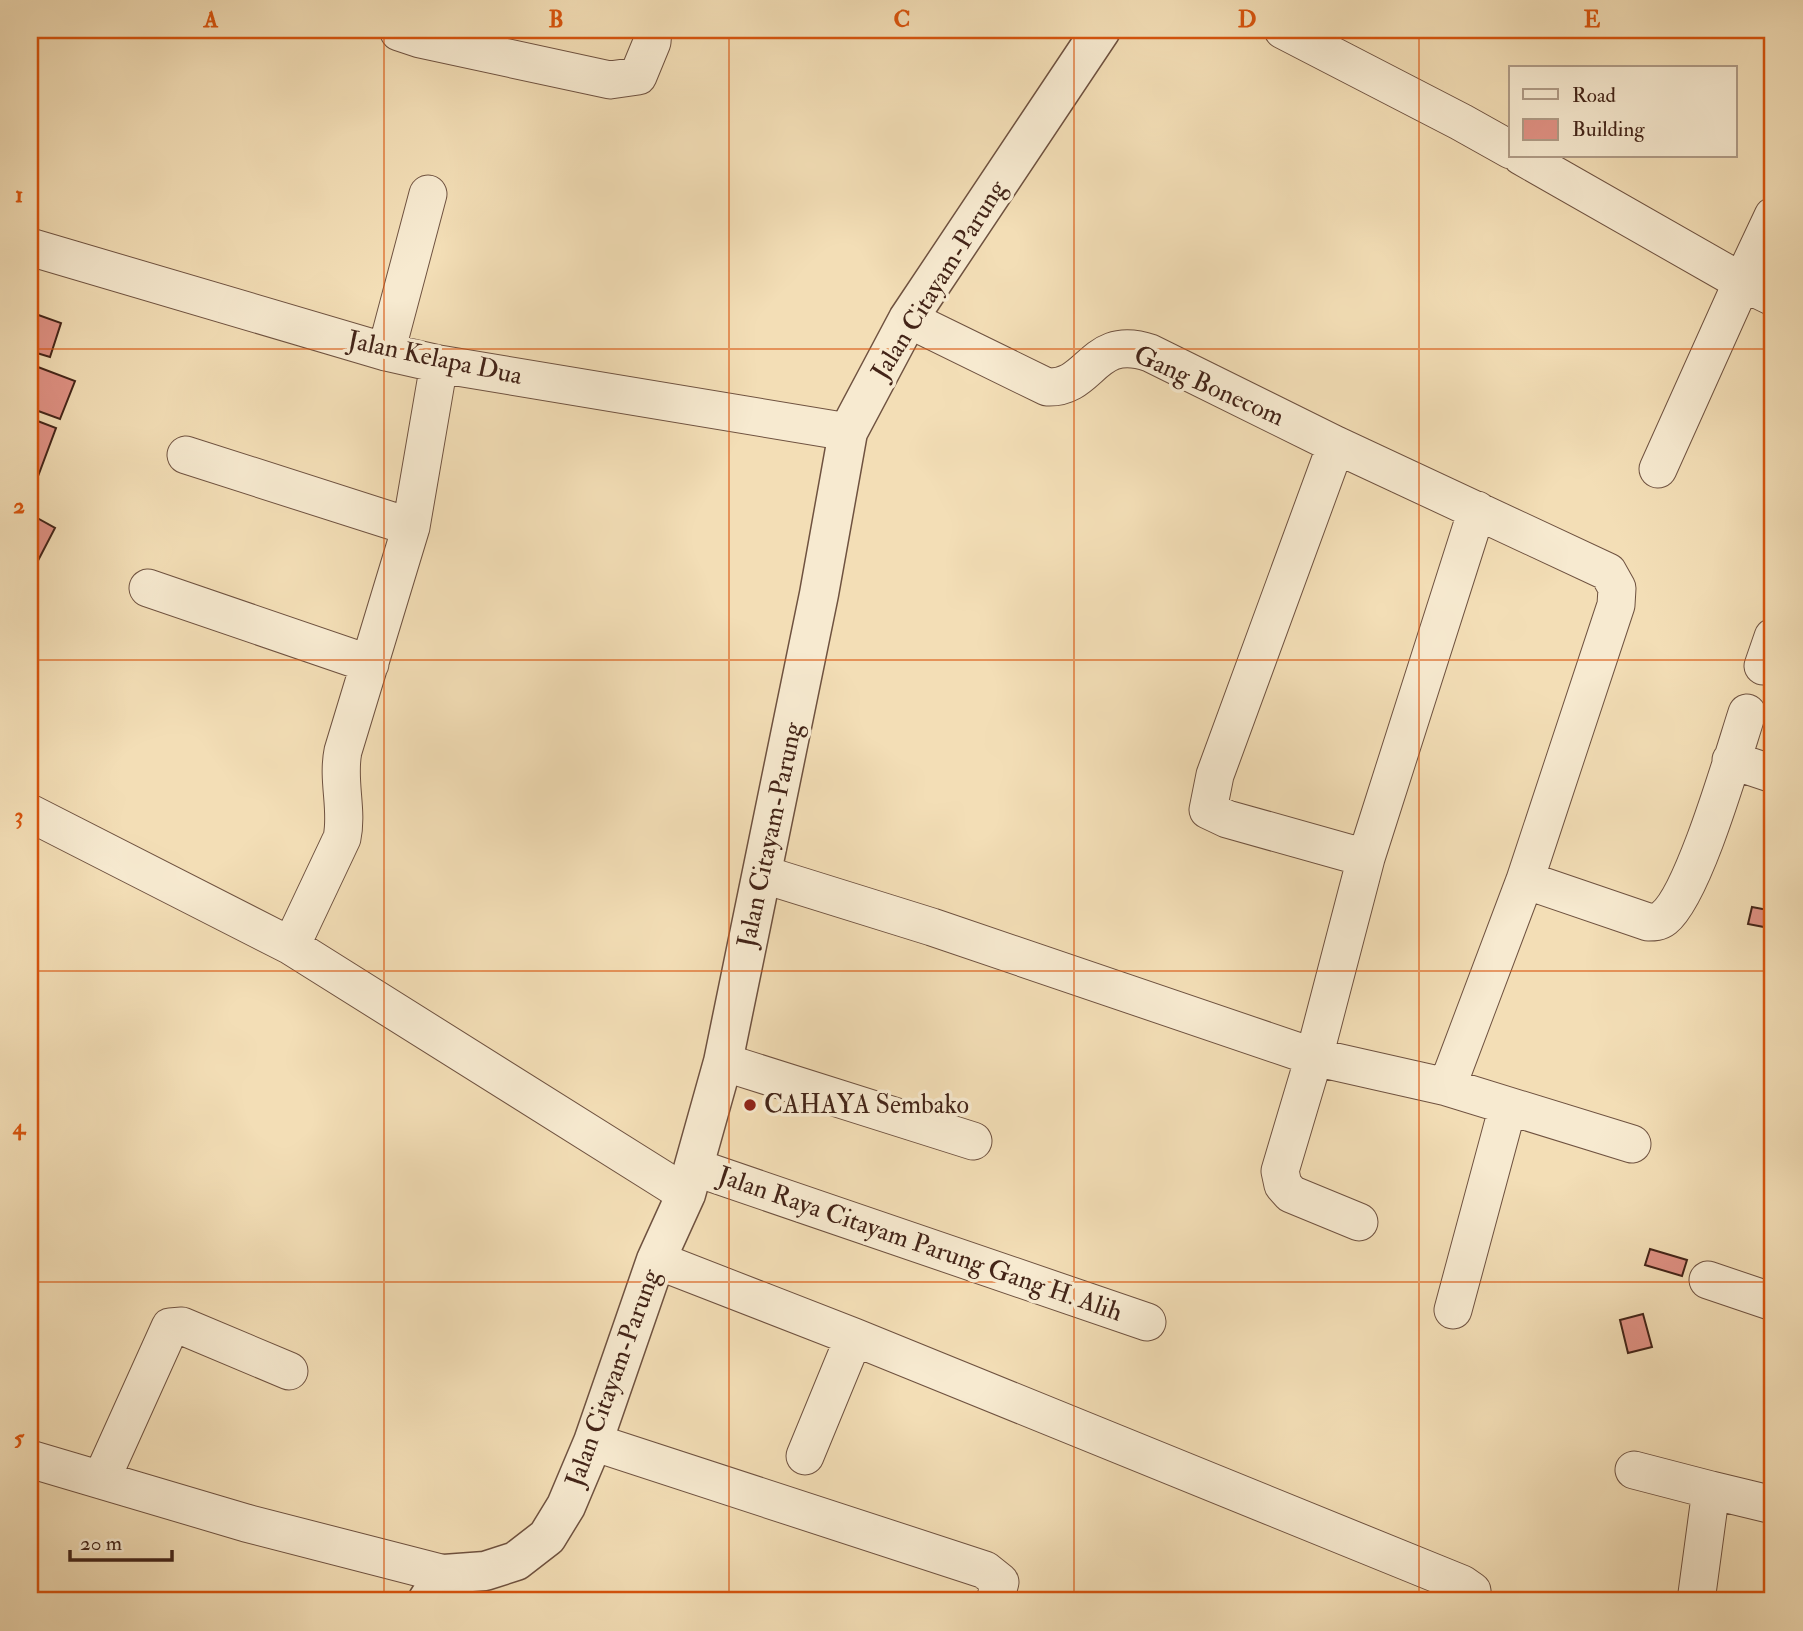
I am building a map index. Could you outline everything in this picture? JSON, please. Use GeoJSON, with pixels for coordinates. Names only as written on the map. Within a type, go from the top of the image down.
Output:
{"type":"FeatureCollection","features":[{"type":"Feature","properties":{"kind":"street"},"geometry":{"type":"LineString","coordinates":[[397,30],[420,39],[610,80],[638,76],[652,42],[653,30]]}},
{"type":"Feature","properties":{"kind":"street","name":"Jalan Citayam-Parung"},"geometry":{"type":"LineString","coordinates":[[435,1588],[516,1562],[547,1537],[566,1506],[593,1442],[656,1260],[690,1181],[723,1062],[818,594],[848,432],[908,319],[1101,30]]}},
{"type":"Feature","properties":{"kind":"street"},"geometry":{"type":"LineString","coordinates":[[1283,30],[1509,149]]}},
{"type":"Feature","properties":{"kind":"street"},"geometry":{"type":"LineString","coordinates":[[1525,158],[1757,290]]}},
{"type":"Feature","properties":{"kind":"street"},"geometry":{"type":"LineString","coordinates":[[386,352],[428,194]]}},
{"type":"Feature","properties":{"kind":"street"},"geometry":{"type":"LineString","coordinates":[[1658,469],[1757,290],[1773,216]]}},
{"type":"Feature","properties":{"kind":"street","name":"Jalan Kelapa Dua"},"geometry":{"type":"LineString","coordinates":[[30,247],[386,352],[439,364],[848,432]]}},
{"type":"Feature","properties":{"kind":"street","name":"Gang Bonecom"},"geometry":{"type":"LineString","coordinates":[[908,319],[1047,387],[1068,383],[1105,353],[1115,349],[1138,349],[1608,572],[1617,588],[1616,605],[1525,880],[1447,1087]]}},
{"type":"Feature","properties":{"kind":"street"},"geometry":{"type":"LineString","coordinates":[[291,946],[342,838],[344,822],[341,761],[411,527],[439,364]]}},
{"type":"Feature","properties":{"kind":"street"},"geometry":{"type":"LineString","coordinates":[[1336,445],[1215,775],[1208,810],[1227,820],[1366,858]]}},
{"type":"Feature","properties":{"kind":"street"},"geometry":{"type":"LineString","coordinates":[[187,455],[411,527]]}},
{"type":"Feature","properties":{"kind":"street"},"geometry":{"type":"LineString","coordinates":[[1359,1222],[1291,1194],[1283,1185],[1280,1171],[1314,1057],[1366,858],[1477,510]]}},
{"type":"Feature","properties":{"kind":"street"},"geometry":{"type":"LineString","coordinates":[[148,588],[370,664]]}},
{"type":"Feature","properties":{"kind":"street"},"geometry":{"type":"LineString","coordinates":[[1525,880],[1648,922],[1658,922],[1665,917],[1677,901],[1697,860],[1747,713]]}},
{"type":"Feature","properties":{"kind":"street"},"geometry":{"type":"LineString","coordinates":[[1731,760],[1773,774]]}},
{"type":"Feature","properties":{"kind":"street","name":"Jalan Raya Citayam Parung Gang H. Alih"},"geometry":{"type":"LineString","coordinates":[[30,813],[291,946],[690,1181],[1147,1322]]}},
{"type":"Feature","properties":{"kind":"street"},"geometry":{"type":"LineString","coordinates":[[762,874],[945,932],[1314,1057],[1447,1087],[1632,1144]]}},
{"type":"Feature","properties":{"kind":"street"},"geometry":{"type":"LineString","coordinates":[[723,1062],[973,1141]]}},
{"type":"Feature","properties":{"kind":"street"},"geometry":{"type":"LineString","coordinates":[[1453,1310],[1508,1106]]}},
{"type":"Feature","properties":{"kind":"street"},"geometry":{"type":"LineString","coordinates":[[656,1260],[1462,1584],[1472,1591],[1473,1601]]}},
{"type":"Feature","properties":{"kind":"street"},"geometry":{"type":"LineString","coordinates":[[1707,1280],[1773,1302]]}},
{"type":"Feature","properties":{"kind":"street"},"geometry":{"type":"LineString","coordinates":[[102,1480],[170,1326],[182,1325],[289,1371]]}},
{"type":"Feature","properties":{"kind":"street"},"geometry":{"type":"LineString","coordinates":[[805,1456],[854,1338]]}},
{"type":"Feature","properties":{"kind":"street"},"geometry":{"type":"LineString","coordinates":[[593,1442],[985,1570],[1000,1582],[995,1601]]}},
{"type":"Feature","properties":{"kind":"street"},"geometry":{"type":"LineString","coordinates":[[30,1459],[246,1523],[435,1588]]}},
{"type":"Feature","properties":{"kind":"street"},"geometry":{"type":"LineString","coordinates":[[1634,1470],[1773,1505]]}},
{"type":"Feature","properties":{"kind":"street"},"geometry":{"type":"LineString","coordinates":[[1696,1601],[1711,1490]]}},
{"type":"Feature","properties":{"kind":"building"},"geometry":{"type":"Polygon","coordinates":[[[30,312],[61,323],[50,357],[30,351],[30,312]]]}},
{"type":"Feature","properties":{"kind":"building"},"geometry":{"type":"Polygon","coordinates":[[[30,364],[75,381],[60,419],[30,408],[30,364]]]}},
{"type":"Feature","properties":{"kind":"building"},"geometry":{"type":"Polygon","coordinates":[[[35,420],[56,428],[37,479],[30,476],[30,433],[35,420]]]}},
{"type":"Feature","properties":{"kind":"building"},"geometry":{"type":"Polygon","coordinates":[[[30,514],[55,528],[30,576],[30,514]]]}},
{"type":"Feature","properties":{"kind":"building"},"geometry":{"type":"Polygon","coordinates":[[[1752,907],[1768,910],[1764,927],[1748,924],[1752,907]]]}},
{"type":"Feature","properties":{"kind":"building"},"geometry":{"type":"Polygon","coordinates":[[[1650,1249],[1687,1260],[1682,1276],[1645,1265],[1650,1249]]]}},
{"type":"Feature","properties":{"kind":"building"},"geometry":{"type":"Polygon","coordinates":[[[1643,1314],[1652,1347],[1628,1353],[1620,1320],[1643,1314]]]}},
{"type":"Feature","properties":{"kind":"place","name":"CAHAYA Sembako"},"geometry":{"type":"Point","coordinates":[750,1105]}}]}
